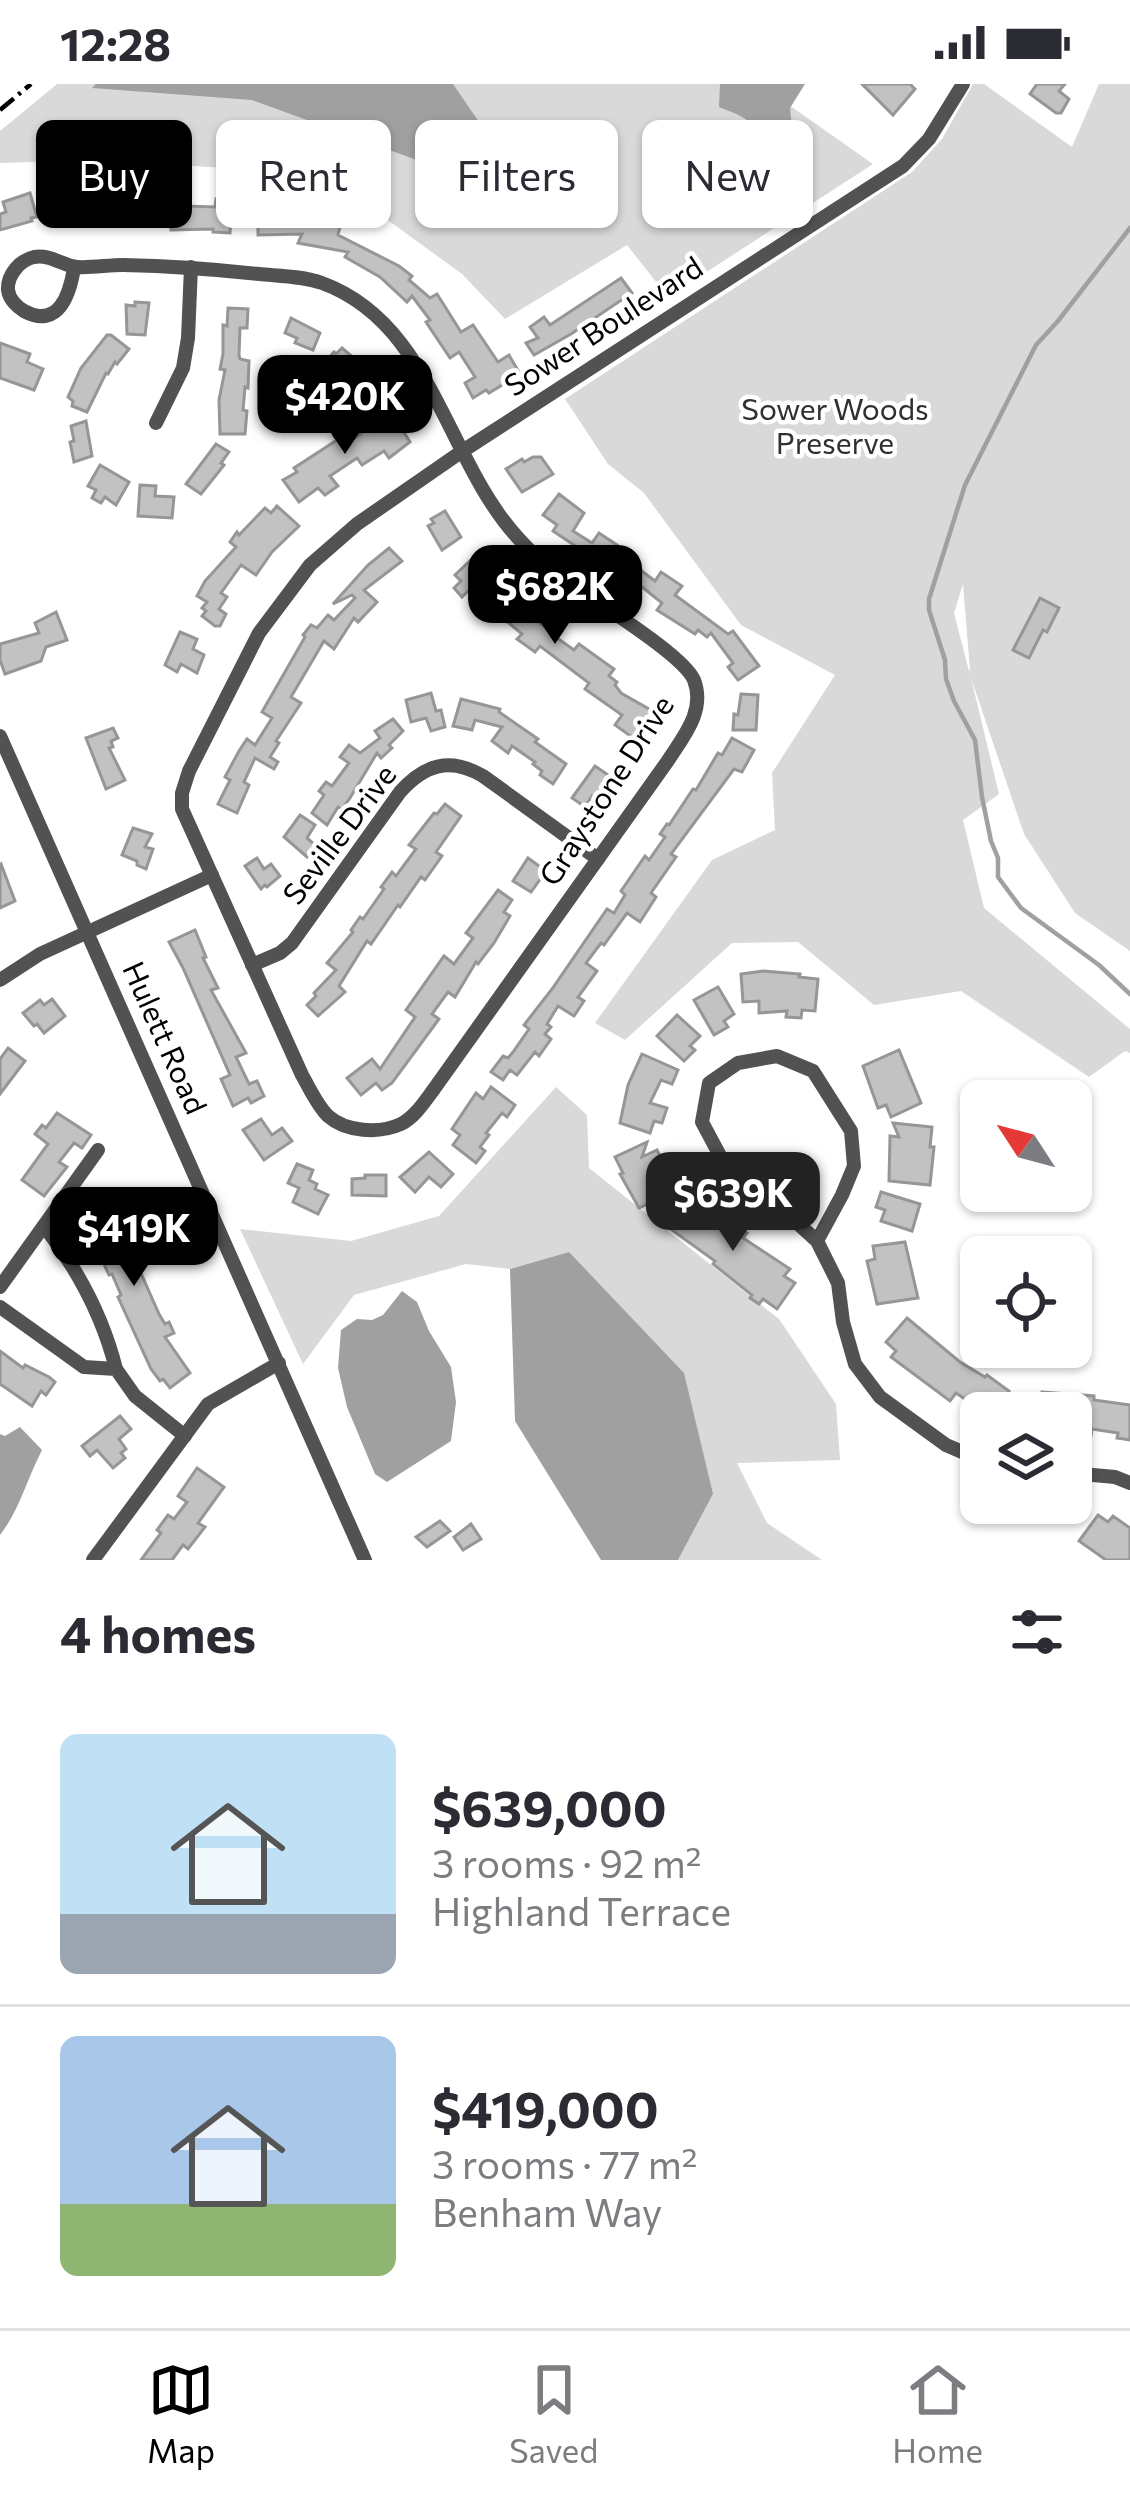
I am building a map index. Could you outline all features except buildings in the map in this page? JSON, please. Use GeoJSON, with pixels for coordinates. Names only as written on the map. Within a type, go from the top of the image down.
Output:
{"type":"FeatureCollection","features":[{"type":"Feature","properties":{"kind":"street","name":"Sower Boulevard"},"geometry":{"type":"LineString","coordinates":[[212,875],[182,809],[182,793],[259,633],[310,565],[356,524],[460,452],[902,166],[929,139],[963,84]]}},
{"type":"Feature","properties":{"kind":"street","name":"Graystone Drive"},"geometry":{"type":"LineString","coordinates":[[74,268],[66,299],[50,314],[20,310],[11,299],[8,290],[15,270],[28,259],[45,256],[74,268],[190,267],[306,279],[359,304],[415,361],[460,452],[515,536],[548,568],[692,674],[699,699],[691,724],[598,859],[434,1089],[401,1124],[357,1130],[326,1114],[302,1076],[212,875]]}},
{"type":"Feature","properties":{"kind":"street"},"geometry":{"type":"LineString","coordinates":[[156,423],[183,368],[190,267]]}},
{"type":"Feature","properties":{"kind":"street","name":"Hulett Road"},"geometry":{"type":"LineString","coordinates":[[0,736],[365,1560]]}},
{"type":"Feature","properties":{"kind":"street","name":"Seville Drive"},"geometry":{"type":"LineString","coordinates":[[252,965],[292,943],[400,792],[415,776],[442,765],[469,768],[483,776],[598,859]]}},
{"type":"Feature","properties":{"kind":"street"},"geometry":{"type":"LineString","coordinates":[[0,980],[24,963],[212,875]]}},
{"type":"Feature","properties":{"kind":"street"},"geometry":{"type":"LineString","coordinates":[[817,1241],[854,1166],[851,1131],[813,1071],[778,1056],[738,1063],[709,1083],[702,1121],[724,1166],[770,1198],[817,1241],[838,1283],[842,1322],[855,1364],[880,1397],[960,1451]]}},
{"type":"Feature","properties":{"kind":"street"},"geometry":{"type":"LineString","coordinates":[[0,1287],[98,1150]]}},
{"type":"Feature","properties":{"kind":"street"},"geometry":{"type":"LineString","coordinates":[[44,1226],[70,1259],[110,1345],[116,1369],[135,1396],[185,1436]]}},
{"type":"Feature","properties":{"kind":"street"},"geometry":{"type":"LineString","coordinates":[[0,1306],[84,1367],[116,1369]]}},
{"type":"Feature","properties":{"kind":"street"},"geometry":{"type":"LineString","coordinates":[[93,1560],[208,1404],[279,1364]]}},
{"type":"Feature","properties":{"kind":"street"},"geometry":{"type":"LineString","coordinates":[[1092,1474],[1130,1483]]}},
{"type":"Feature","properties":{"kind":"green space"},"geometry":{"type":"Polygon","coordinates":[[[57,84],[759,84],[810,120],[642,120],[642,228],[774,228],[668,297],[627,245],[505,319],[462,274],[391,222],[391,120],[216,120],[216,168],[192,166],[192,120],[36,120],[36,162],[0,163],[0,131],[57,84]]]}},
{"type":"Feature","properties":{"kind":"green space","name":"Sower Woods Preserve"},"geometry":{"type":"Polygon","coordinates":[[[973,84],[984,84],[1072,147],[1099,84],[1130,84],[1130,951],[1075,913],[1024,834],[971,678],[999,794],[963,820],[984,908],[1130,1029],[1130,1053],[1125,1051],[1089,1077],[961,991],[874,1005],[798,942],[732,943],[625,1040],[595,1023],[712,860],[775,830],[772,773],[835,675],[741,625],[644,493],[608,464],[565,399],[912,172],[942,139],[973,84]],[[963,584],[954,613],[970,670],[963,584]]]}},
{"type":"Feature","properties":{"kind":"green space"},"geometry":{"type":"Polygon","coordinates":[[[813,122],[873,164],[813,203],[813,122]]]}},
{"type":"Feature","properties":{"kind":"green space"},"geometry":{"type":"Polygon","coordinates":[[[556,1087],[587,1115],[589,1168],[779,1319],[836,1404],[840,1460],[737,1463],[767,1523],[822,1560],[678,1560],[713,1494],[569,1252],[510,1269],[466,1264],[354,1295],[303,1364],[240,1229],[351,1241],[439,1216],[556,1087]]]}},
{"type":"Feature","properties":{"kind":"shaded area"},"geometry":{"type":"Polygon","coordinates":[[[96,84],[453,84],[478,120],[415,120],[415,159],[391,151],[391,120],[307,120],[252,100],[92,88],[96,84]]]}},
{"type":"Feature","properties":{"kind":"shaded area"},"geometry":{"type":"Polygon","coordinates":[[[720,84],[805,84],[790,108],[791,120],[747,120],[719,107],[720,84]]]}},
{"type":"Feature","properties":{"kind":"shaded area"},"geometry":{"type":"Polygon","coordinates":[[[569,1252],[684,1373],[713,1494],[678,1560],[601,1560],[515,1421],[510,1269],[569,1252]]]}},
{"type":"Feature","properties":{"kind":"shaded area"},"geometry":{"type":"Polygon","coordinates":[[[402,1291],[417,1302],[451,1367],[456,1402],[451,1441],[387,1482],[375,1474],[347,1407],[338,1368],[341,1330],[357,1319],[383,1315],[402,1291]]]}},
{"type":"Feature","properties":{"kind":"shaded area"},"geometry":{"type":"Polygon","coordinates":[[[20,1427],[42,1450],[0,1535],[0,1434],[20,1427]]]}},
{"type":"Feature","properties":{"kind":"waterway"},"geometry":{"type":"LineString","coordinates":[[1130,228],[1036,345],[965,485],[929,599],[946,679],[975,740],[998,877],[1021,908],[1130,994]]}},
{"type":"Feature","properties":{"kind":"railway"},"geometry":{"type":"LineString","coordinates":[[0,110],[31,84]]}}]}
